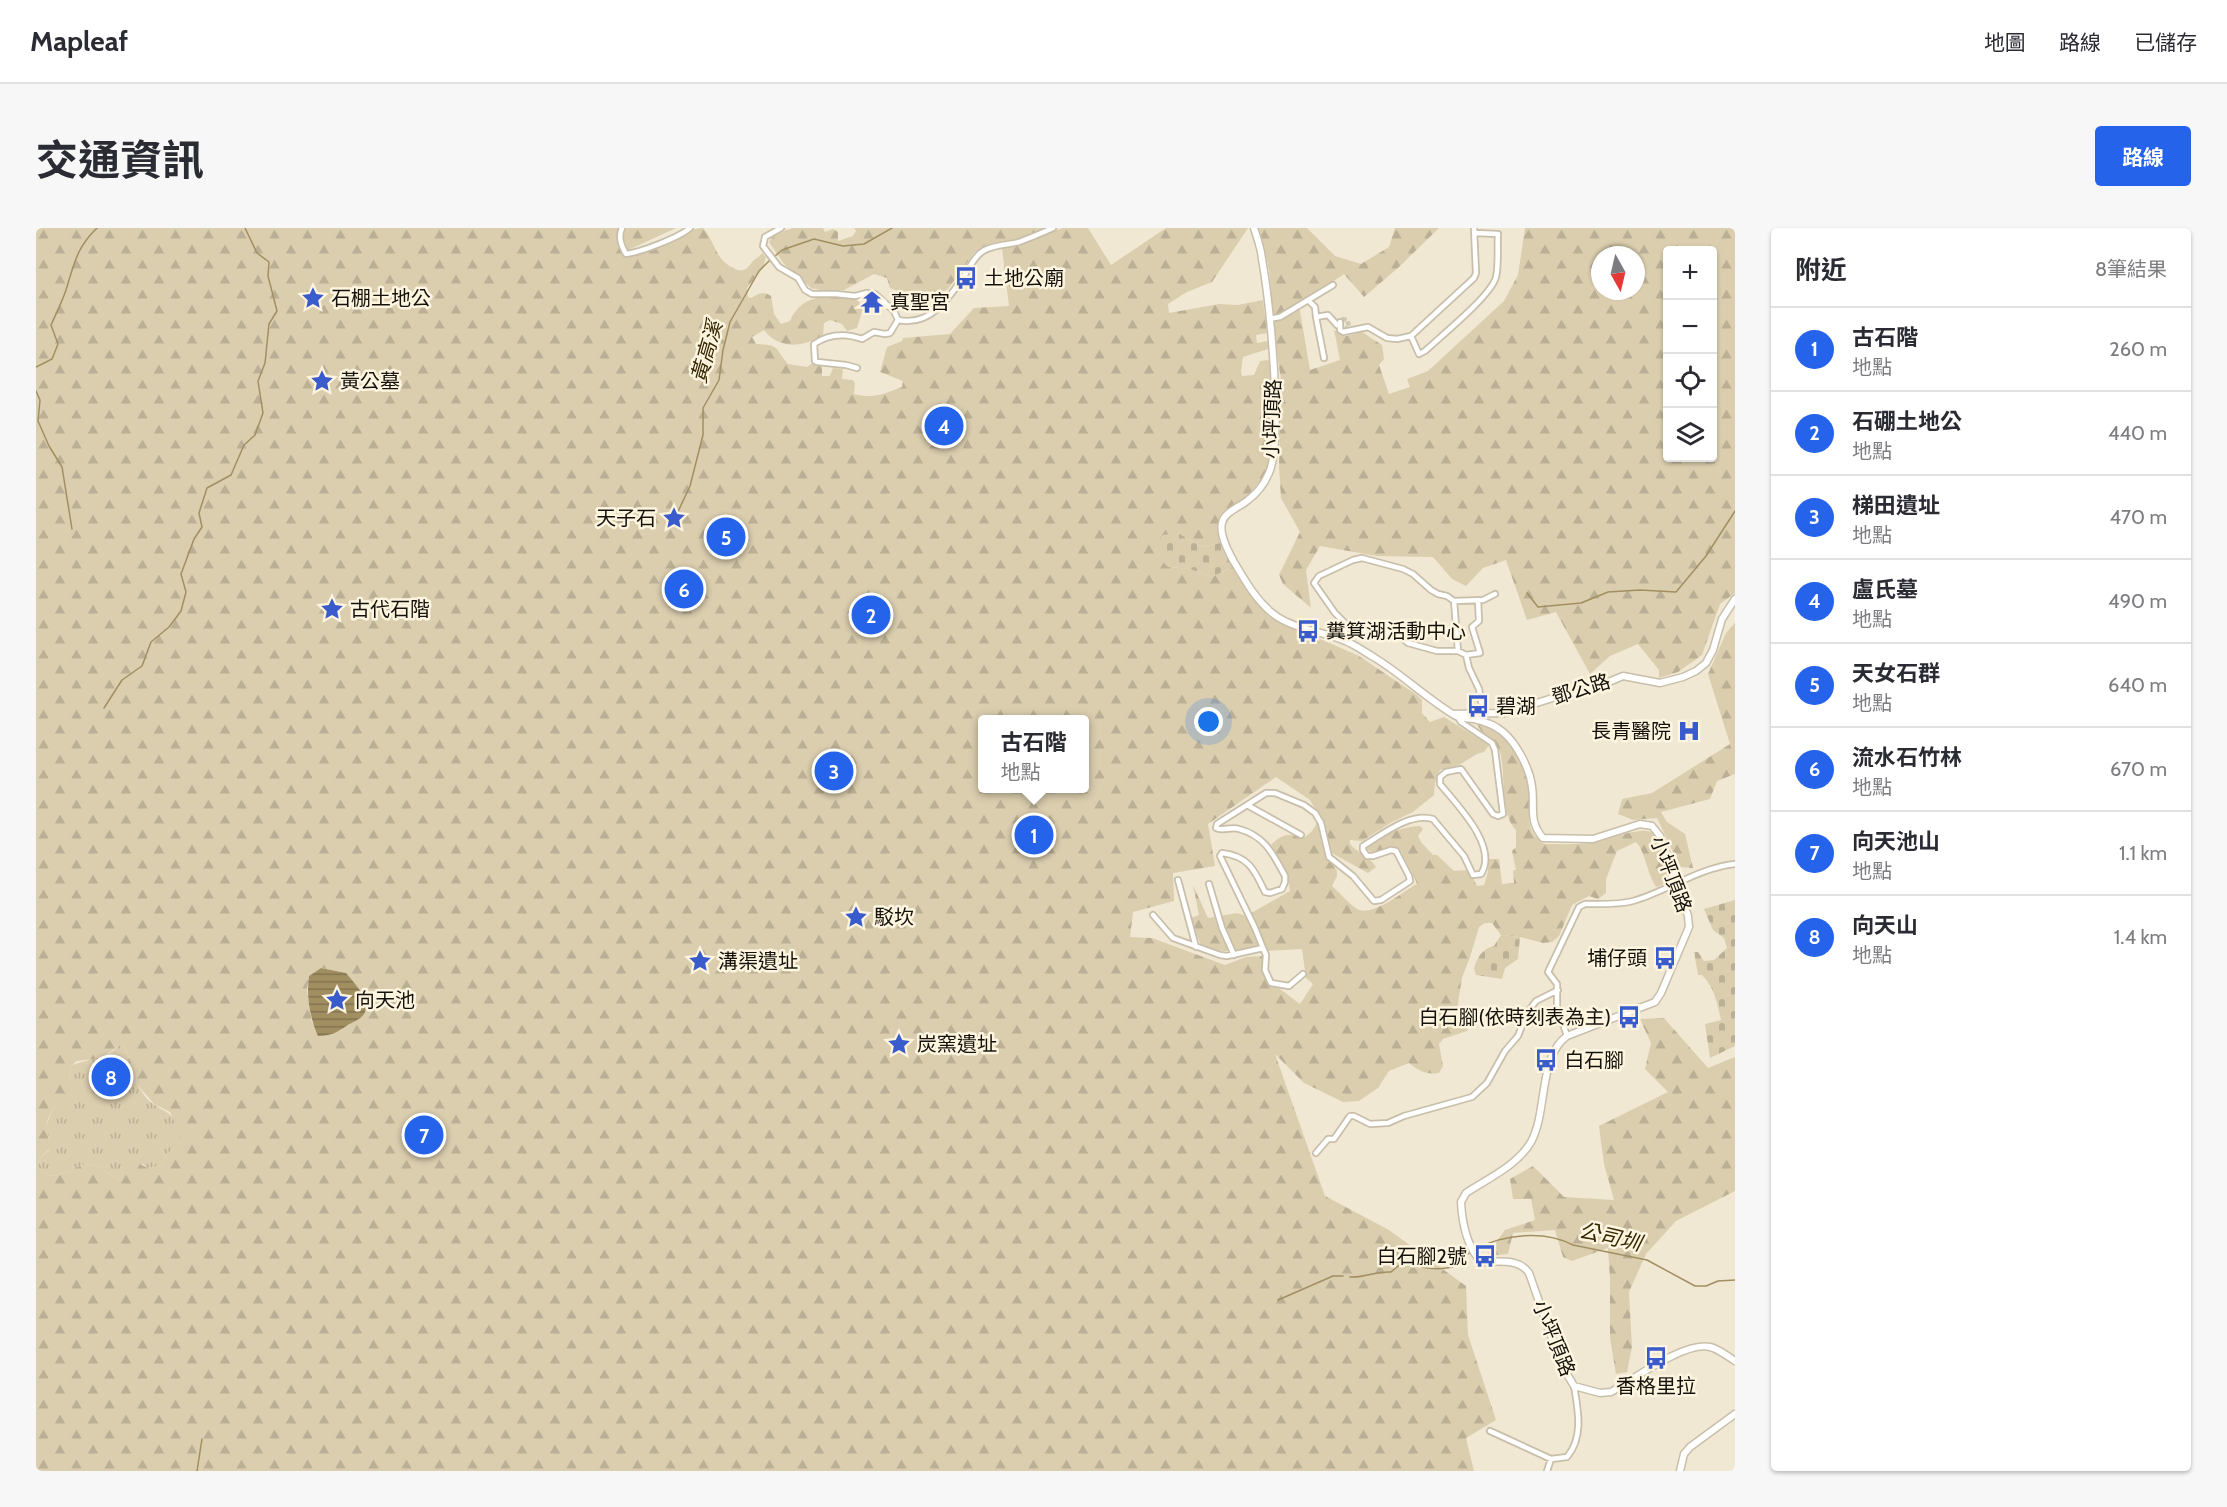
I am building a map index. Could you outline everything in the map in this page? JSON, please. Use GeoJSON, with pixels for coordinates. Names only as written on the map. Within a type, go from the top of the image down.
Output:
{"type":"FeatureCollection","features":[{"type":"Feature","properties":{"kind":"street"},"geometry":{"type":"LineString","coordinates":[[622,228],[620,234],[622,247],[626,254],[670,239],[690,228]]}},
{"type":"Feature","properties":{"kind":"street"},"geometry":{"type":"LineString","coordinates":[[781,228],[765,237],[763,246],[779,267],[798,278],[808,292],[817,296],[875,294],[894,311],[898,320]]}},
{"type":"Feature","properties":{"kind":"street"},"geometry":{"type":"LineString","coordinates":[[898,320],[907,322],[929,317],[937,311],[956,288],[977,255],[985,250],[1021,241],[1053,228]]}},
{"type":"Feature","properties":{"kind":"street","name":"小坪頂路"},"geometry":{"type":"LineString","coordinates":[[1254,228],[1262,255],[1269,319],[1275,402],[1273,459],[1264,482],[1249,499],[1228,514],[1222,522],[1222,531],[1230,555],[1248,584],[1273,614],[1288,623],[1341,639],[1385,664],[1456,715],[1493,725],[1503,732],[1513,743],[1527,767],[1532,785],[1533,824],[1543,838],[1593,839],[1640,824],[1652,826],[1660,836],[1688,916],[1689,927],[1655,1002],[1567,1036],[1557,1043],[1551,1055],[1542,1109],[1532,1141],[1522,1154],[1466,1193],[1461,1202],[1466,1233],[1475,1255],[1481,1262],[1518,1263],[1525,1266],[1561,1364],[1574,1386],[1600,1393],[1611,1392],[1682,1350],[1697,1347],[1709,1347],[1735,1361]]}},
{"type":"Feature","properties":{"kind":"street"},"geometry":{"type":"LineString","coordinates":[[1316,317],[1328,315],[1338,323],[1343,332],[1368,327],[1387,338],[1397,339],[1411,336],[1474,278],[1476,273],[1474,231],[1498,234],[1496,277],[1490,289],[1425,351],[1419,354],[1411,336]]}},
{"type":"Feature","properties":{"kind":"street"},"geometry":{"type":"LineString","coordinates":[[1269,319],[1280,317],[1333,285]]}},
{"type":"Feature","properties":{"kind":"street"},"geometry":{"type":"LineString","coordinates":[[1308,301],[1315,307],[1324,357]]}},
{"type":"Feature","properties":{"kind":"street"},"geometry":{"type":"LineString","coordinates":[[857,368],[815,361],[814,344],[827,337],[845,334],[862,339],[874,332],[887,334],[898,320]]}},
{"type":"Feature","properties":{"kind":"street"},"geometry":{"type":"LineString","coordinates":[[1478,600],[1479,621],[1472,627],[1480,653],[1466,655],[1458,651],[1437,651],[1408,643],[1395,632],[1372,634],[1348,626],[1335,613],[1314,584],[1319,576],[1362,558],[1403,569],[1438,594],[1454,601],[1478,600],[1483,600],[1496,594]]}},
{"type":"Feature","properties":{"kind":"street","name":"鄧公路"},"geometry":{"type":"LineString","coordinates":[[1456,715],[1483,712],[1504,713],[1556,697],[1576,694],[1623,676],[1660,683],[1683,677],[1706,663],[1713,651],[1722,619],[1735,599]]}},
{"type":"Feature","properties":{"kind":"street"},"geometry":{"type":"LineString","coordinates":[[1454,601],[1458,651]]}},
{"type":"Feature","properties":{"kind":"street"},"geometry":{"type":"LineString","coordinates":[[1341,639],[1348,626]]}},
{"type":"Feature","properties":{"kind":"street"},"geometry":{"type":"LineString","coordinates":[[1466,655],[1469,668],[1479,688],[1483,712]]}},
{"type":"Feature","properties":{"kind":"street"},"geometry":{"type":"LineString","coordinates":[[1303,974],[1290,986],[1271,983],[1265,970],[1266,955],[1255,927],[1220,856],[1222,853],[1229,854],[1252,865],[1265,892],[1270,893],[1282,889],[1285,876],[1265,843],[1237,828],[1219,830],[1216,828],[1217,824],[1266,793],[1275,793],[1304,805],[1315,813],[1321,823],[1329,857],[1353,876],[1374,901],[1381,900],[1410,881],[1409,876],[1396,851],[1391,850],[1367,856],[1363,846],[1412,818],[1425,817],[1433,819],[1464,856],[1473,874],[1478,875],[1484,869],[1484,850],[1480,835],[1440,784],[1440,777],[1446,771],[1461,769],[1493,814],[1498,816],[1503,814],[1495,750],[1492,743],[1461,722],[1456,715]]}},
{"type":"Feature","properties":{"kind":"street"},"geometry":{"type":"LineString","coordinates":[[1247,805],[1301,835]]}},
{"type":"Feature","properties":{"kind":"street"},"geometry":{"type":"LineString","coordinates":[[1567,1036],[1557,1006],[1557,984],[1548,972],[1579,907],[1585,904],[1633,901],[1701,872],[1722,865],[1735,864]]}},
{"type":"Feature","properties":{"kind":"street"},"geometry":{"type":"LineString","coordinates":[[1178,880],[1196,947]]}},
{"type":"Feature","properties":{"kind":"street"},"geometry":{"type":"LineString","coordinates":[[1209,884],[1222,928],[1234,955]]}},
{"type":"Feature","properties":{"kind":"street"},"geometry":{"type":"LineString","coordinates":[[1153,915],[1173,938],[1220,955],[1234,955],[1263,948]]}},
{"type":"Feature","properties":{"kind":"street"},"geometry":{"type":"LineString","coordinates":[[1316,1153],[1328,1139],[1334,1138],[1350,1116],[1370,1124],[1388,1123],[1404,1116],[1472,1097],[1487,1083],[1505,1052],[1518,1036],[1527,1013],[1536,1001],[1558,990]]}},
{"type":"Feature","properties":{"kind":"street"},"geometry":{"type":"LineString","coordinates":[[1490,1431],[1551,1459],[1567,1457],[1574,1449],[1579,1422],[1574,1386]]}},
{"type":"Feature","properties":{"kind":"street"},"geometry":{"type":"LineString","coordinates":[[1680,1471],[1684,1454],[1690,1447],[1735,1414]]}},
{"type":"Feature","properties":{"kind":"street"},"geometry":{"type":"LineString","coordinates":[[1547,1471],[1551,1459]]}},
{"type":"Feature","properties":{"kind":"green space"},"geometry":{"type":"Polygon","coordinates":[[[36,228],[620,228],[618,235],[621,249],[625,255],[635,255],[694,229],[703,228],[722,260],[736,270],[746,269],[762,253],[766,257],[763,268],[747,288],[748,297],[763,293],[771,296],[774,314],[781,324],[790,321],[795,312],[809,300],[827,297],[856,298],[863,308],[857,328],[847,331],[842,324],[830,320],[824,323],[823,336],[807,343],[791,345],[777,341],[764,330],[752,337],[756,344],[776,348],[788,364],[807,367],[814,362],[822,367],[822,376],[830,376],[833,368],[843,369],[842,379],[853,380],[855,383],[854,394],[868,396],[879,395],[902,387],[903,381],[880,372],[887,347],[902,341],[903,338],[950,334],[974,308],[1009,306],[1002,248],[1063,228],[1088,228],[1111,265],[1166,228],[1248,228],[1212,282],[1187,292],[1168,304],[1169,313],[1219,304],[1238,305],[1263,300],[1267,333],[1256,335],[1257,343],[1268,341],[1268,349],[1243,357],[1241,372],[1242,376],[1254,375],[1260,361],[1269,360],[1273,441],[1269,465],[1255,487],[1221,521],[1224,542],[1202,547],[1178,533],[1169,567],[1190,569],[1212,577],[1234,566],[1268,616],[1359,656],[1417,695],[1422,700],[1422,713],[1430,722],[1444,717],[1489,745],[1484,752],[1459,765],[1440,770],[1435,782],[1434,795],[1413,812],[1362,841],[1350,840],[1350,844],[1376,867],[1368,873],[1330,852],[1327,857],[1337,871],[1332,886],[1354,907],[1363,911],[1386,904],[1417,884],[1401,852],[1388,848],[1372,853],[1367,849],[1376,840],[1391,833],[1420,826],[1423,829],[1418,836],[1433,855],[1437,855],[1454,871],[1469,870],[1477,886],[1484,885],[1488,872],[1488,859],[1499,859],[1502,884],[1514,883],[1513,870],[1516,870],[1512,851],[1516,847],[1516,830],[1511,823],[1505,804],[1500,752],[1481,731],[1477,723],[1496,731],[1517,754],[1528,784],[1530,824],[1536,838],[1544,844],[1590,843],[1649,831],[1654,834],[1659,844],[1671,882],[1656,887],[1636,842],[1617,851],[1606,879],[1606,893],[1598,899],[1589,896],[1572,905],[1559,936],[1552,942],[1543,943],[1501,935],[1492,923],[1485,923],[1479,927],[1462,978],[1457,1009],[1470,1024],[1467,1031],[1443,1039],[1439,1044],[1443,1066],[1439,1073],[1423,1072],[1409,1063],[1389,1071],[1378,1088],[1359,1101],[1343,1102],[1304,1083],[1275,1054],[1325,1196],[1389,1230],[1466,1286],[1468,1335],[1496,1420],[1466,1438],[1474,1471],[36,1471],[36,228]],[[1276,777],[1208,824],[1215,866],[1173,873],[1174,901],[1133,912],[1130,937],[1152,938],[1225,965],[1246,957],[1262,956],[1268,984],[1280,989],[1300,1004],[1313,984],[1306,978],[1302,949],[1266,951],[1263,946],[1239,951],[1224,951],[1209,948],[1201,945],[1190,918],[1199,915],[1193,885],[1208,918],[1237,913],[1246,916],[1290,891],[1283,867],[1271,845],[1286,836],[1294,835],[1303,838],[1315,826],[1319,815],[1310,800],[1276,777]],[[321,968],[309,976],[307,989],[312,1023],[340,1031],[350,1024],[364,996],[346,973],[321,968]],[[120,1045],[101,1058],[77,1061],[72,1065],[69,1075],[71,1085],[47,1122],[46,1128],[51,1147],[39,1159],[38,1166],[43,1173],[62,1174],[90,1164],[98,1166],[120,1180],[123,1179],[124,1166],[138,1163],[148,1168],[159,1166],[165,1156],[180,1142],[179,1131],[170,1112],[154,1104],[136,1083],[128,1081],[133,1066],[124,1046],[120,1045]]]}},
{"type":"Feature","properties":{"kind":"green space"},"geometry":{"type":"Polygon","coordinates":[[[625,228],[676,228],[628,250],[624,246],[622,234],[625,228]]]}},
{"type":"Feature","properties":{"kind":"green space"},"geometry":{"type":"Polygon","coordinates":[[[793,228],[823,228],[825,232],[833,229],[838,232],[838,241],[853,236],[856,231],[854,228],[1047,228],[1020,239],[982,248],[974,253],[948,289],[919,299],[890,288],[887,278],[874,274],[844,290],[811,288],[784,264],[769,242],[776,235],[793,228]]]}},
{"type":"Feature","properties":{"kind":"green space"},"geometry":{"type":"Polygon","coordinates":[[[1259,228],[1307,228],[1335,256],[1361,264],[1389,247],[1395,228],[1439,228],[1364,297],[1344,274],[1299,305],[1310,370],[1340,360],[1334,330],[1346,336],[1362,332],[1382,345],[1384,359],[1379,365],[1389,394],[1410,387],[1407,379],[1428,371],[1504,301],[1518,275],[1525,228],[1735,228],[1735,593],[1720,604],[1702,655],[1678,672],[1659,678],[1659,670],[1638,644],[1610,656],[1590,674],[1556,612],[1527,620],[1506,560],[1483,568],[1466,586],[1452,579],[1433,557],[1377,556],[1320,546],[1306,570],[1311,608],[1283,584],[1279,575],[1300,532],[1281,498],[1279,466],[1281,380],[1269,269],[1259,228]]]}},
{"type":"Feature","properties":{"kind":"green space"},"geometry":{"type":"Polygon","coordinates":[[[1178,533],[1202,547],[1224,542],[1234,566],[1212,577],[1190,569],[1168,567],[1162,561],[1158,540],[1163,535],[1178,533]]]}},
{"type":"Feature","properties":{"kind":"green space"},"geometry":{"type":"Polygon","coordinates":[[[1735,623],[1735,774],[1717,781],[1710,799],[1661,812],[1667,822],[1685,834],[1693,868],[1680,867],[1657,818],[1633,820],[1618,814],[1622,799],[1652,793],[1730,744],[1708,674],[1726,633],[1735,623]]]}},
{"type":"Feature","properties":{"kind":"green space"},"geometry":{"type":"Polygon","coordinates":[[[1735,900],[1735,1046],[1710,1058],[1705,1024],[1721,1020],[1713,990],[1702,975],[1698,975],[1694,952],[1698,952],[1704,961],[1714,960],[1727,948],[1724,938],[1713,930],[1704,909],[1735,900]]]}},
{"type":"Feature","properties":{"kind":"green space"},"geometry":{"type":"Polygon","coordinates":[[[1501,935],[1520,937],[1518,959],[1505,968],[1502,979],[1476,975],[1474,969],[1478,957],[1483,951],[1494,946],[1501,935]]]}},
{"type":"Feature","properties":{"kind":"green space"},"geometry":{"type":"Polygon","coordinates":[[[1664,1018],[1708,1068],[1735,1057],[1735,1191],[1676,1221],[1646,1254],[1629,1292],[1632,1347],[1627,1372],[1616,1374],[1610,1338],[1608,1248],[1572,1261],[1563,1257],[1555,1230],[1513,1233],[1508,1254],[1486,1256],[1505,1230],[1535,1220],[1531,1199],[1513,1199],[1510,1179],[1533,1166],[1564,1197],[1614,1200],[1604,1164],[1599,1126],[1668,1092],[1645,1069],[1651,1043],[1640,1019],[1664,1018]]]}},
{"type":"Feature","properties":{"kind":"green space"},"geometry":{"type":"Polygon","coordinates":[[[120,1045],[124,1046],[133,1066],[128,1076],[131,1082],[136,1083],[153,1104],[170,1114],[178,1125],[180,1142],[165,1156],[159,1166],[148,1168],[143,1164],[122,1170],[123,1179],[120,1180],[98,1166],[90,1164],[62,1174],[43,1173],[38,1166],[39,1159],[49,1150],[50,1140],[46,1126],[51,1113],[70,1085],[69,1075],[72,1065],[109,1054],[120,1045]]]}},
{"type":"Feature","properties":{"kind":"shaded area","name":"向天池"},"geometry":{"type":"Polygon","coordinates":[[[321,968],[346,973],[361,992],[366,1009],[361,1017],[341,1030],[318,1036],[309,1007],[308,984],[309,976],[321,968]]]}},
{"type":"Feature","properties":{"kind":"waterway"},"geometry":{"type":"LineString","coordinates":[[36,367],[52,359],[58,344],[51,325],[80,250],[97,228]]}},
{"type":"Feature","properties":{"kind":"waterway"},"geometry":{"type":"LineString","coordinates":[[104,708],[122,680],[142,666],[151,642],[169,627],[181,611],[186,592],[181,574],[194,539],[202,527],[199,513],[207,488],[231,475],[244,445],[255,435],[263,413],[258,381],[265,363],[269,324],[277,311],[268,276],[269,262],[257,253],[245,228]]}},
{"type":"Feature","properties":{"kind":"waterway","name":"黃高溪"},"geometry":{"type":"LineString","coordinates":[[774,257],[782,250],[814,239],[843,246],[864,244],[892,228]]}},
{"type":"Feature","properties":{"kind":"waterway","name":"黃高溪"},"geometry":{"type":"LineString","coordinates":[[675,518],[690,486],[703,435],[703,408],[719,380],[730,322],[759,271],[770,260]]}},
{"type":"Feature","properties":{"kind":"waterway"},"geometry":{"type":"LineString","coordinates":[[36,391],[40,400],[38,421],[49,446],[62,467],[72,529]]}},
{"type":"Feature","properties":{"kind":"waterway"},"geometry":{"type":"LineString","coordinates":[[1527,593],[1538,607],[1581,603],[1608,592],[1640,590],[1676,592],[1706,556],[1735,511]]}},
{"type":"Feature","properties":{"kind":"waterway","name":"公司圳"},"geometry":{"type":"LineString","coordinates":[[1476,1249],[1511,1237],[1550,1237],[1573,1245],[1647,1260],[1695,1286],[1735,1280]]}},
{"type":"Feature","properties":{"kind":"waterway","name":"公司圳"},"geometry":{"type":"LineString","coordinates":[[1350,1277],[1391,1272],[1404,1261],[1428,1268],[1453,1267],[1459,1259],[1471,1252]]}},
{"type":"Feature","properties":{"kind":"waterway","name":"公司圳"},"geometry":{"type":"LineString","coordinates":[[1278,1300],[1333,1276],[1343,1276]]}},
{"type":"Feature","properties":{"kind":"waterway"},"geometry":{"type":"LineString","coordinates":[[197,1471],[202,1439]]}},
{"type":"Feature","properties":{"kind":"tunnel"},"geometry":{"type":"LineString","coordinates":[[1338,326],[1346,329],[1349,326],[1347,320],[1343,319],[1340,322]]}},
{"type":"Feature","properties":{"kind":"place","name":"土地公廟"},"geometry":{"type":"Point","coordinates":[966,278]}},
{"type":"Feature","properties":{"kind":"place","name":"石棚土地公"},"geometry":{"type":"Point","coordinates":[313,298]}},
{"type":"Feature","properties":{"kind":"place","name":"真聖宮"},"geometry":{"type":"Point","coordinates":[872,302]}},
{"type":"Feature","properties":{"kind":"place","name":"黃公墓"},"geometry":{"type":"Point","coordinates":[322,381]}},
{"type":"Feature","properties":{"kind":"place","name":"盧氏墓"},"geometry":{"type":"Point","coordinates":[944,426]}},
{"type":"Feature","properties":{"kind":"place","name":"天子石"},"geometry":{"type":"Point","coordinates":[674,518]}},
{"type":"Feature","properties":{"kind":"place","name":"天女石群"},"geometry":{"type":"Point","coordinates":[726,537]}},
{"type":"Feature","properties":{"kind":"place","name":"流水石竹林"},"geometry":{"type":"Point","coordinates":[684,589]}},
{"type":"Feature","properties":{"kind":"place","name":"古代石階"},"geometry":{"type":"Point","coordinates":[332,609]}},
{"type":"Feature","properties":{"kind":"place","name":"石硼土地公"},"geometry":{"type":"Point","coordinates":[871,615]}},
{"type":"Feature","properties":{"kind":"place","name":"糞箕湖活動中心"},"geometry":{"type":"Point","coordinates":[1308,631]}},
{"type":"Feature","properties":{"kind":"place","name":"碧湖"},"geometry":{"type":"Point","coordinates":[1478,706]}},
{"type":"Feature","properties":{"kind":"place","name":"長青醫院"},"geometry":{"type":"Point","coordinates":[1689,731]}},
{"type":"Feature","properties":{"kind":"place","name":"梯田遺址"},"geometry":{"type":"Point","coordinates":[834,771]}},
{"type":"Feature","properties":{"kind":"place","name":"古石階"},"geometry":{"type":"Point","coordinates":[1034,835]}},
{"type":"Feature","properties":{"kind":"place","name":"駁坎"},"geometry":{"type":"Point","coordinates":[856,917]}},
{"type":"Feature","properties":{"kind":"place","name":"埔仔頭"},"geometry":{"type":"Point","coordinates":[1665,958]}},
{"type":"Feature","properties":{"kind":"place","name":"溝渠遺址"},"geometry":{"type":"Point","coordinates":[700,961]}},
{"type":"Feature","properties":{"kind":"place","name":"向天池"},"geometry":{"type":"Point","coordinates":[337,1000]}},
{"type":"Feature","properties":{"kind":"place","name":"白石腳(依時刻表為主)"},"geometry":{"type":"Point","coordinates":[1629,1017]}},
{"type":"Feature","properties":{"kind":"place","name":"炭窯遺址"},"geometry":{"type":"Point","coordinates":[899,1044]}},
{"type":"Feature","properties":{"kind":"place","name":"白石腳"},"geometry":{"type":"Point","coordinates":[1546,1060]}},
{"type":"Feature","properties":{"kind":"place","name":"向天山"},"geometry":{"type":"Point","coordinates":[111,1077]}},
{"type":"Feature","properties":{"kind":"place","name":"向天池山"},"geometry":{"type":"Point","coordinates":[424,1135]}},
{"type":"Feature","properties":{"kind":"place","name":"白石腳2號"},"geometry":{"type":"Point","coordinates":[1485,1256]}},
{"type":"Feature","properties":{"kind":"place","name":"香格里拉"},"geometry":{"type":"Point","coordinates":[1656,1358]}}]}
